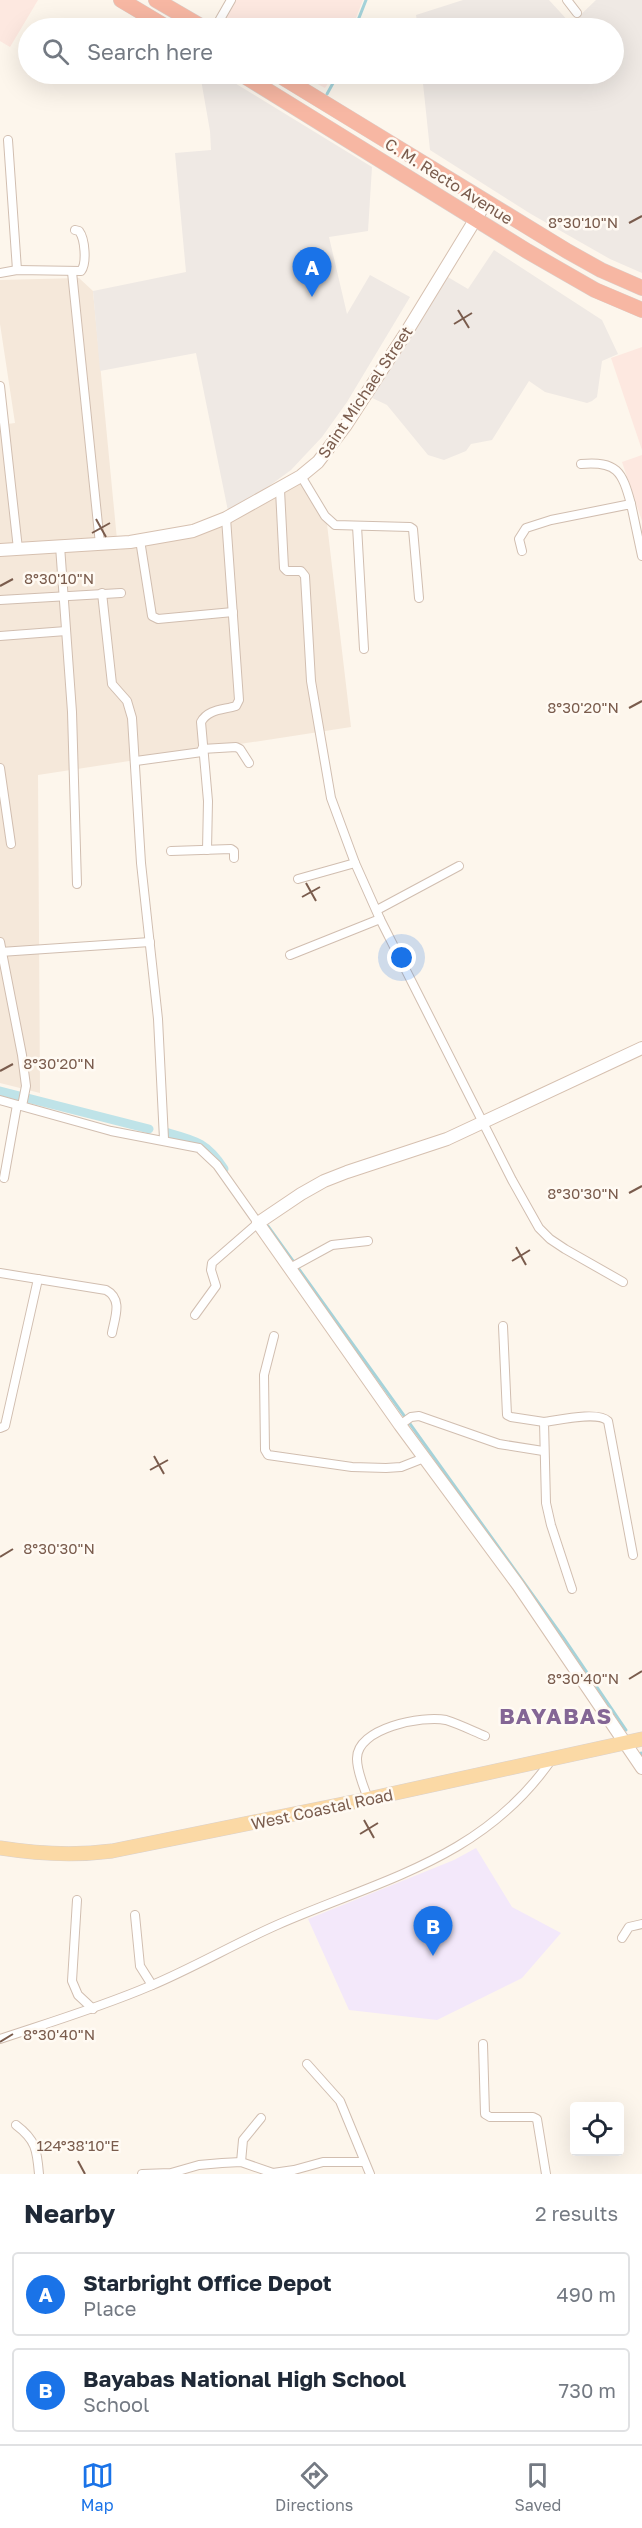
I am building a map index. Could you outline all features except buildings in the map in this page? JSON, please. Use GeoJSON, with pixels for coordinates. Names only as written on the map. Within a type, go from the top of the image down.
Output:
{"type":"FeatureCollection","features":[{"type":"Feature","properties":{"kind":"highway"},"geometry":{"type":"LineString","coordinates":[[121,0],[151,18]]}},
{"type":"Feature","properties":{"kind":"highway"},"geometry":{"type":"LineString","coordinates":[[156,0],[187,18]]}},
{"type":"Feature","properties":{"kind":"highway","name":"C. M. Recto Avenue"},"geometry":{"type":"LineString","coordinates":[[257,84],[584,284],[642,310]]}},
{"type":"Feature","properties":{"kind":"highway","name":"C. M. Recto Avenue"},"geometry":{"type":"LineString","coordinates":[[293,84],[601,270],[642,288]]}},
{"type":"Feature","properties":{"kind":"main road","name":"West Coastal Road"},"geometry":{"type":"LineString","coordinates":[[0,1848],[72,1856],[112,1851],[642,1740]]}},
{"type":"Feature","properties":{"kind":"street"},"geometry":{"type":"LineString","coordinates":[[221,18],[231,0]]}},
{"type":"Feature","properties":{"kind":"street"},"geometry":{"type":"LineString","coordinates":[[567,0],[577,13]]}},
{"type":"Feature","properties":{"kind":"street"},"geometry":{"type":"LineString","coordinates":[[8,140],[17,270]]}},
{"type":"Feature","properties":{"kind":"street","name":"Saint Michael Street"},"geometry":{"type":"LineString","coordinates":[[0,550],[100,544],[193,531],[226,519],[301,476],[318,462],[346,425],[399,345],[486,202]]}},
{"type":"Feature","properties":{"kind":"street"},"geometry":{"type":"LineString","coordinates":[[0,273],[17,270],[81,271],[84,267],[82,236],[79,231],[75,230]]}},
{"type":"Feature","properties":{"kind":"street"},"geometry":{"type":"LineString","coordinates":[[72,272],[100,544]]}},
{"type":"Feature","properties":{"kind":"street"},"geometry":{"type":"LineString","coordinates":[[0,386],[2,423],[18,549]]}},
{"type":"Feature","properties":{"kind":"street"},"geometry":{"type":"LineString","coordinates":[[581,464],[602,462],[612,466],[622,479],[631,504],[642,556]]}},
{"type":"Feature","properties":{"kind":"street"},"geometry":{"type":"LineString","coordinates":[[301,476],[331,522],[338,526],[410,527],[413,529],[419,598]]}},
{"type":"Feature","properties":{"kind":"street"},"geometry":{"type":"LineString","coordinates":[[280,490],[284,568],[287,571],[301,571],[305,576],[307,639],[320,743],[331,798],[355,863],[378,914],[512,1180],[542,1232],[565,1249],[623,1282]]}},
{"type":"Feature","properties":{"kind":"street"},"geometry":{"type":"LineString","coordinates":[[522,551],[519,540],[526,528],[551,520],[631,504]]}},
{"type":"Feature","properties":{"kind":"street"},"geometry":{"type":"LineString","coordinates":[[207,850],[208,801],[200,729],[203,717],[214,711],[238,705],[226,519]]}},
{"type":"Feature","properties":{"kind":"street"},"geometry":{"type":"LineString","coordinates":[[357,526],[364,649]]}},
{"type":"Feature","properties":{"kind":"street"},"geometry":{"type":"LineString","coordinates":[[140,540],[152,616],[158,618],[233,612]]}},
{"type":"Feature","properties":{"kind":"street"},"geometry":{"type":"LineString","coordinates":[[60,546],[76,814],[77,884]]}},
{"type":"Feature","properties":{"kind":"street"},"geometry":{"type":"LineString","coordinates":[[102,593],[109,673],[112,684],[130,707],[136,761],[141,864],[158,1019],[164,1139]]}},
{"type":"Feature","properties":{"kind":"street"},"geometry":{"type":"LineString","coordinates":[[0,600],[121,593]]}},
{"type":"Feature","properties":{"kind":"street"},"geometry":{"type":"LineString","coordinates":[[0,636],[66,631]]}},
{"type":"Feature","properties":{"kind":"street"},"geometry":{"type":"LineString","coordinates":[[136,761],[236,747],[249,763]]}},
{"type":"Feature","properties":{"kind":"street"},"geometry":{"type":"LineString","coordinates":[[0,768],[11,844]]}},
{"type":"Feature","properties":{"kind":"street"},"geometry":{"type":"LineString","coordinates":[[171,851],[231,849],[234,851],[234,858]]}},
{"type":"Feature","properties":{"kind":"street"},"geometry":{"type":"LineString","coordinates":[[298,879],[355,863]]}},
{"type":"Feature","properties":{"kind":"street"},"geometry":{"type":"LineString","coordinates":[[290,955],[378,914],[459,866]]}},
{"type":"Feature","properties":{"kind":"street"},"geometry":{"type":"LineString","coordinates":[[4,1178],[22,1102],[22,1055],[0,949],[150,942]]}},
{"type":"Feature","properties":{"kind":"street"},"geometry":{"type":"LineString","coordinates":[[195,1316],[216,1286],[211,1269],[212,1263],[258,1223],[301,1194],[324,1181],[347,1172],[437,1143],[642,1048]]}},
{"type":"Feature","properties":{"kind":"street"},"geometry":{"type":"LineString","coordinates":[[0,1100],[22,1102],[111,1131],[186,1143],[205,1152],[217,1165],[258,1223],[295,1265],[405,1422],[424,1458],[518,1585],[642,1768]]}},
{"type":"Feature","properties":{"kind":"street"},"geometry":{"type":"LineString","coordinates":[[295,1265],[332,1245],[368,1241]]}},
{"type":"Feature","properties":{"kind":"street"},"geometry":{"type":"LineString","coordinates":[[0,1273],[106,1290],[112,1293],[117,1302],[112,1333]]}},
{"type":"Feature","properties":{"kind":"street"},"geometry":{"type":"LineString","coordinates":[[0,1428],[5,1426],[38,1279]]}},
{"type":"Feature","properties":{"kind":"street"},"geometry":{"type":"LineString","coordinates":[[503,1326],[507,1415],[544,1422],[596,1416],[608,1421],[633,1555]]}},
{"type":"Feature","properties":{"kind":"street"},"geometry":{"type":"LineString","coordinates":[[274,1336],[264,1375],[265,1450],[268,1455],[352,1467],[386,1468],[401,1467],[424,1458]]}},
{"type":"Feature","properties":{"kind":"street"},"geometry":{"type":"LineString","coordinates":[[405,1422],[419,1416],[499,1444],[543,1450]]}},
{"type":"Feature","properties":{"kind":"street"},"geometry":{"type":"LineString","coordinates":[[544,1422],[546,1503],[551,1526],[572,1589]]}},
{"type":"Feature","properties":{"kind":"street"},"geometry":{"type":"LineString","coordinates":[[368,1799],[357,1759],[359,1746],[381,1730],[433,1719],[446,1720],[485,1736]]}},
{"type":"Feature","properties":{"kind":"street"},"geometry":{"type":"LineString","coordinates":[[0,2039],[93,2009],[152,1985],[247,1938],[425,1864],[459,1847],[483,1832],[506,1812],[540,1776],[552,1759]]}},
{"type":"Feature","properties":{"kind":"street"},"geometry":{"type":"LineString","coordinates":[[77,1899],[72,1981],[78,1995],[93,2009]]}},
{"type":"Feature","properties":{"kind":"street"},"geometry":{"type":"LineString","coordinates":[[135,1915],[140,1966],[152,1985]]}},
{"type":"Feature","properties":{"kind":"street"},"geometry":{"type":"LineString","coordinates":[[621,1938],[629,1927],[642,1924]]}},
{"type":"Feature","properties":{"kind":"street"},"geometry":{"type":"LineString","coordinates":[[483,2044],[485,2114],[490,2117],[533,2117],[537,2119],[546,2174]]}},
{"type":"Feature","properties":{"kind":"street"},"geometry":{"type":"LineString","coordinates":[[307,2064],[340,2101],[370,2174]]}},
{"type":"Feature","properties":{"kind":"street"},"geometry":{"type":"LineString","coordinates":[[241,2162],[243,2140],[261,2118]]}},
{"type":"Feature","properties":{"kind":"street"},"geometry":{"type":"LineString","coordinates":[[15,2125],[34,2143],[39,2174]]}},
{"type":"Feature","properties":{"kind":"street"},"geometry":{"type":"LineString","coordinates":[[142,2174],[189,2171],[199,2165],[241,2162],[273,2173],[323,2162],[364,2163]]}},
{"type":"Feature","properties":{"kind":"shaded area"},"geometry":{"type":"Polygon","coordinates":[[[0,0],[38,0],[27,18],[18,18],[18,34],[10,47],[0,41],[0,0]]]}},
{"type":"Feature","properties":{"kind":"shaded area"},"geometry":{"type":"Polygon","coordinates":[[[233,0],[363,0],[356,18],[226,18],[233,0]]]}},
{"type":"Feature","properties":{"kind":"shaded area"},"geometry":{"type":"Polygon","coordinates":[[[463,0],[549,0],[566,18],[416,18],[416,15],[463,0]]]}},
{"type":"Feature","properties":{"kind":"shaded area"},"geometry":{"type":"Polygon","coordinates":[[[596,0],[642,0],[642,273],[610,259],[531,214],[430,150],[423,84],[624,84],[624,18],[577,18],[596,0]]]}},
{"type":"Feature","properties":{"kind":"shaded area"},"geometry":{"type":"Polygon","coordinates":[[[202,84],[236,84],[372,167],[368,231],[329,237],[347,314],[370,275],[410,297],[347,402],[322,437],[291,470],[228,511],[196,353],[100,371],[93,291],[186,272],[175,153],[211,150],[202,84]]]}},
{"type":"Feature","properties":{"kind":"shaded area"},"geometry":{"type":"Polygon","coordinates":[[[494,250],[602,320],[618,354],[602,361],[597,397],[592,401],[587,403],[545,392],[529,381],[492,440],[471,444],[466,451],[444,460],[428,455],[387,405],[366,395],[441,273],[468,289],[494,250]]]}},
{"type":"Feature","properties":{"kind":"shaded area"},"geometry":{"type":"Polygon","coordinates":[[[79,278],[93,291],[118,550],[202,534],[307,477],[327,524],[351,727],[38,775],[40,1093],[0,1083],[0,425],[15,423],[0,324],[0,280],[79,278]]]}},
{"type":"Feature","properties":{"kind":"shaded area"},"geometry":{"type":"Polygon","coordinates":[[[642,347],[642,450],[611,358],[642,347]]]}},
{"type":"Feature","properties":{"kind":"shaded area"},"geometry":{"type":"Polygon","coordinates":[[[642,455],[642,521],[622,462],[642,455]]]}},
{"type":"Feature","properties":{"kind":"shaded area"},"geometry":{"type":"Polygon","coordinates":[[[476,1848],[512,1907],[561,1933],[522,1978],[437,2020],[349,2010],[308,1919],[454,1860],[476,1848]]]}},
{"type":"Feature","properties":{"kind":"waterway"},"geometry":{"type":"LineString","coordinates":[[359,18],[366,0]]}},
{"type":"Feature","properties":{"kind":"waterway"},"geometry":{"type":"LineString","coordinates":[[327,94],[332,84]]}},
{"type":"Feature","properties":{"kind":"waterway"},"geometry":{"type":"LineString","coordinates":[[0,1091],[149,1129]]}},
{"type":"Feature","properties":{"kind":"waterway"},"geometry":{"type":"LineString","coordinates":[[165,1132],[199,1143],[212,1153],[224,1169]]}},
{"type":"Feature","properties":{"kind":"waterway"},"geometry":{"type":"LineString","coordinates":[[268,1226],[563,1637],[626,1730]]}},
{"type":"Feature","properties":{"kind":"place","name":"Starbright Office Depot"},"geometry":{"type":"Point","coordinates":[312,297]}},
{"type":"Feature","properties":{"kind":"place","name":"Bayabas National High School"},"geometry":{"type":"Point","coordinates":[433,1956]}},
{"type":"Feature","properties":{"kind":"district","name":"BAYABAS"},"geometry":{"type":"Point","coordinates":[556,1715]}}]}
